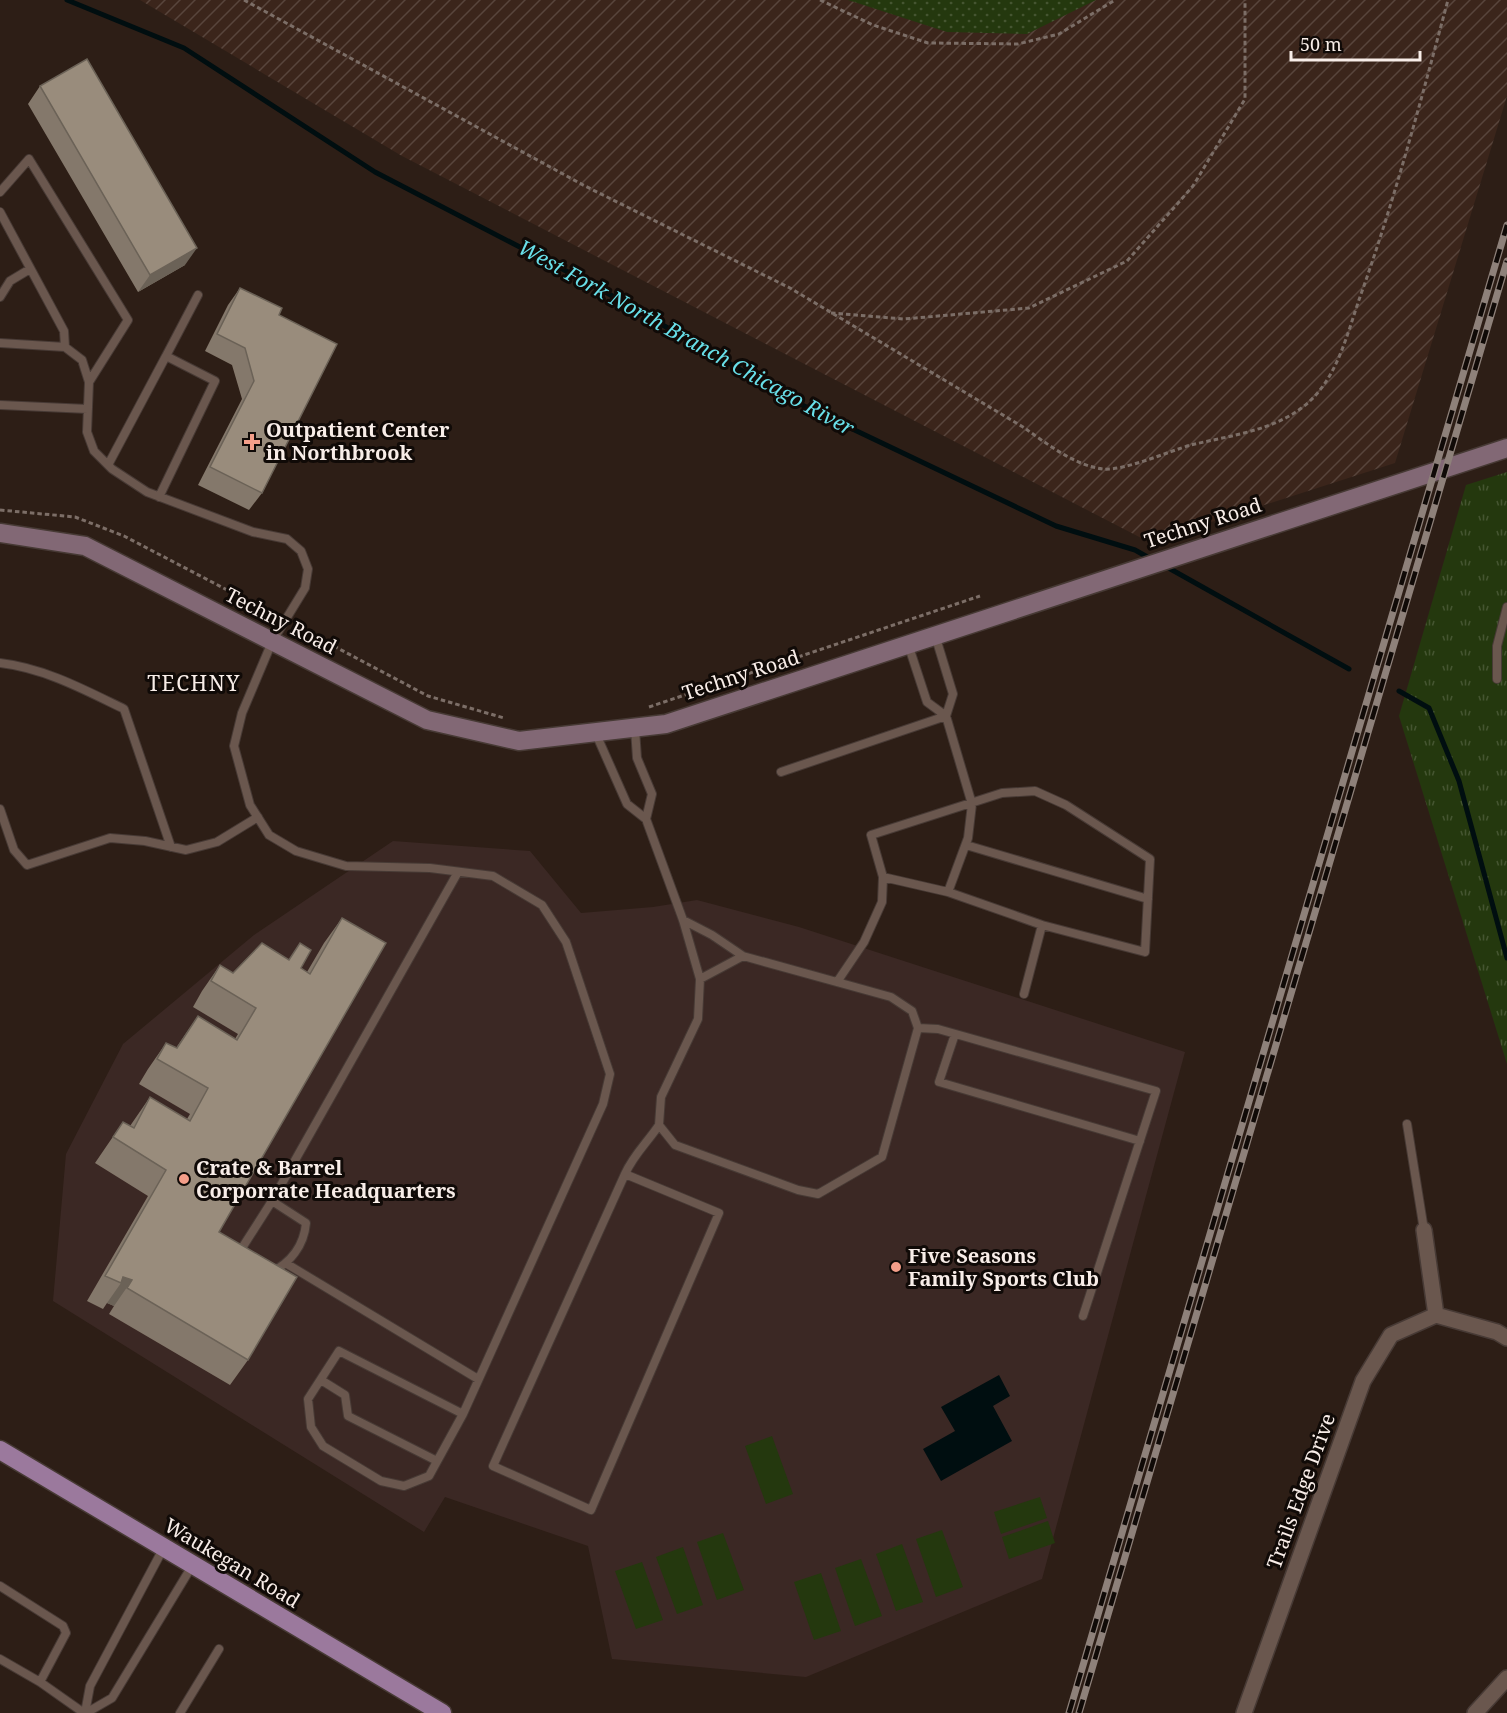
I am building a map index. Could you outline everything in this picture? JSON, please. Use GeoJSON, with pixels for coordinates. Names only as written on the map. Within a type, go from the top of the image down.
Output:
{"type":"FeatureCollection","features":[{"type":"Feature","properties":{"kind":"main road","name":"Techny Road"},"geometry":{"type":"LineString","coordinates":[[0,533],[85,546],[427,720],[519,741],[595,732],[637,719],[666,724],[1507,448]]}},
{"type":"Feature","properties":{"kind":"main road","name":"Waukegan Road"},"geometry":{"type":"LineString","coordinates":[[0,1450],[442,1713]]}},
{"type":"Feature","properties":{"kind":"street"},"geometry":{"type":"LineString","coordinates":[[1424,1230],[1437,1315],[1497,1332],[1507,1338]]}},
{"type":"Feature","properties":{"kind":"street","name":"Trails Edge Drive"},"geometry":{"type":"LineString","coordinates":[[1244,1713],[1363,1381],[1391,1335],[1437,1315]]}},
{"type":"Feature","properties":{"kind":"street"},"geometry":{"type":"LineString","coordinates":[[1475,1713],[1507,1678]]}},
{"type":"Feature","properties":{"kind":"lane"},"geometry":{"type":"LineString","coordinates":[[0,192],[29,159],[128,320],[89,382]]}},
{"type":"Feature","properties":{"kind":"lane"},"geometry":{"type":"LineString","coordinates":[[0,212],[64,331],[65,347]]}},
{"type":"Feature","properties":{"kind":"lane"},"geometry":{"type":"LineString","coordinates":[[0,297],[10,281],[30,269]]}},
{"type":"Feature","properties":{"kind":"lane"},"geometry":{"type":"LineString","coordinates":[[108,465],[198,295]]}},
{"type":"Feature","properties":{"kind":"lane"},"geometry":{"type":"LineString","coordinates":[[0,343],[65,347],[82,360],[89,382],[87,432],[94,451],[108,465],[159,497],[254,532],[287,539],[301,551],[308,569],[305,588],[272,642],[242,713],[234,746],[250,805],[269,834],[296,851],[346,866],[493,876],[542,904],[567,942],[610,1074],[603,1104],[463,1414],[429,1476],[404,1486],[381,1481],[323,1446],[311,1426],[308,1399],[339,1351],[463,1414]]}},
{"type":"Feature","properties":{"kind":"lane"},"geometry":{"type":"LineString","coordinates":[[159,497],[215,381],[166,356]]}},
{"type":"Feature","properties":{"kind":"lane"},"geometry":{"type":"LineString","coordinates":[[0,405],[88,409]]}},
{"type":"Feature","properties":{"kind":"lane"},"geometry":{"type":"LineString","coordinates":[[1497,679],[1497,646],[1507,607]]}},
{"type":"Feature","properties":{"kind":"lane"},"geometry":{"type":"LineString","coordinates":[[934,635],[953,694],[946,716],[972,804],[966,845],[948,892]]}},
{"type":"Feature","properties":{"kind":"lane"},"geometry":{"type":"LineString","coordinates":[[908,644],[927,702],[946,716]]}},
{"type":"Feature","properties":{"kind":"lane"},"geometry":{"type":"LineString","coordinates":[[0,663],[68,682],[124,709],[171,847]]}},
{"type":"Feature","properties":{"kind":"lane"},"geometry":{"type":"LineString","coordinates":[[781,772],[946,716]]}},
{"type":"Feature","properties":{"kind":"lane"},"geometry":{"type":"LineString","coordinates":[[637,719],[637,758],[652,794],[646,819]]}},
{"type":"Feature","properties":{"kind":"lane"},"geometry":{"type":"LineString","coordinates":[[595,732],[627,804],[646,819],[683,920],[700,979],[698,1019],[661,1097],[659,1125],[647,1143],[634,1154],[493,1467],[591,1510],[719,1213],[625,1174]]}},
{"type":"Feature","properties":{"kind":"lane"},"geometry":{"type":"LineString","coordinates":[[837,982],[864,942],[882,902],[883,877],[871,835],[1002,793],[1035,791],[1066,805],[1150,859],[1145,952],[1042,925],[948,892],[883,877]]}},
{"type":"Feature","properties":{"kind":"lane"},"geometry":{"type":"LineString","coordinates":[[0,809],[14,850],[27,866],[110,838],[186,850],[217,842],[258,817]]}},
{"type":"Feature","properties":{"kind":"lane"},"geometry":{"type":"LineString","coordinates":[[966,845],[1148,898]]}},
{"type":"Feature","properties":{"kind":"lane"},"geometry":{"type":"LineString","coordinates":[[272,1201],[306,1223],[305,1236],[287,1264],[270,1273],[250,1263],[242,1248],[272,1201],[458,872]]}},
{"type":"Feature","properties":{"kind":"lane"},"geometry":{"type":"LineString","coordinates":[[659,1125],[675,1145],[798,1190],[818,1194],[882,1157],[918,1028],[912,1011],[891,997],[743,956],[712,934],[683,920]]}},
{"type":"Feature","properties":{"kind":"lane"},"geometry":{"type":"LineString","coordinates":[[1024,994],[1042,925]]}},
{"type":"Feature","properties":{"kind":"lane"},"geometry":{"type":"LineString","coordinates":[[700,979],[743,956]]}},
{"type":"Feature","properties":{"kind":"lane"},"geometry":{"type":"LineString","coordinates":[[918,1028],[938,1029],[1156,1091],[1083,1316]]}},
{"type":"Feature","properties":{"kind":"lane"},"geometry":{"type":"LineString","coordinates":[[955,1034],[939,1082],[1140,1141]]}},
{"type":"Feature","properties":{"kind":"lane"},"geometry":{"type":"LineString","coordinates":[[1407,1124],[1424,1230]]}},
{"type":"Feature","properties":{"kind":"lane"},"geometry":{"type":"LineString","coordinates":[[287,1264],[478,1379]]}},
{"type":"Feature","properties":{"kind":"lane"},"geometry":{"type":"LineString","coordinates":[[321,1380],[345,1395],[348,1416],[437,1461]]}},
{"type":"Feature","properties":{"kind":"lane"},"geometry":{"type":"LineString","coordinates":[[85,1713],[90,1686],[164,1549]]}},
{"type":"Feature","properties":{"kind":"lane"},"geometry":{"type":"LineString","coordinates":[[85,1713],[111,1698],[192,1566]]}},
{"type":"Feature","properties":{"kind":"lane"},"geometry":{"type":"LineString","coordinates":[[0,1586],[63,1626],[66,1633],[40,1682]]}},
{"type":"Feature","properties":{"kind":"lane"},"geometry":{"type":"LineString","coordinates":[[180,1713],[219,1649]]}},
{"type":"Feature","properties":{"kind":"lane"},"geometry":{"type":"LineString","coordinates":[[0,1659],[40,1682],[85,1713]]}},
{"type":"Feature","properties":{"kind":"path"},"geometry":{"type":"LineString","coordinates":[[244,0],[585,186],[760,272],[1023,427],[1055,449],[1104,469],[1160,457],[1189,446],[1286,419],[1312,399],[1331,376],[1391,208],[1448,0]]}},
{"type":"Feature","properties":{"kind":"path"},"geometry":{"type":"LineString","coordinates":[[820,0],[873,25],[928,43],[1018,44],[1059,34],[1115,0]]}},
{"type":"Feature","properties":{"kind":"path"},"geometry":{"type":"LineString","coordinates":[[830,313],[904,319],[1029,308],[1126,261],[1193,186],[1245,99],[1245,0]]}},
{"type":"Feature","properties":{"kind":"path"},"geometry":{"type":"LineString","coordinates":[[0,510],[75,517],[124,536],[428,696],[513,720]]}},
{"type":"Feature","properties":{"kind":"path"},"geometry":{"type":"LineString","coordinates":[[637,719],[681,698],[980,596]]}},
{"type":"Feature","properties":{"kind":"shaded area"},"geometry":{"type":"Polygon","coordinates":[[[140,0],[1507,0],[1507,96],[1395,463],[1149,542],[402,156],[140,0]]]}},
{"type":"Feature","properties":{"kind":"shaded area"},"geometry":{"type":"Polygon","coordinates":[[[393,841],[530,851],[581,913],[653,907],[697,900],[799,927],[1185,1052],[1042,1579],[806,1677],[612,1659],[588,1546],[445,1497],[424,1532],[53,1301],[66,1154],[123,1044],[254,935],[393,841]]]}},
{"type":"Feature","properties":{"kind":"shaded area"},"geometry":{"type":"Polygon","coordinates":[[[999,1375],[1010,1396],[993,1406],[1012,1441],[941,1481],[923,1449],[955,1431],[941,1407],[999,1375]]]}},
{"type":"Feature","properties":{"kind":"green space"},"geometry":{"type":"Polygon","coordinates":[[[848,0],[1096,0],[1027,34],[947,32],[848,0]]]}},
{"type":"Feature","properties":{"kind":"green space"},"geometry":{"type":"Polygon","coordinates":[[[1507,472],[1507,1064],[1399,716],[1466,485],[1507,472]]]}},
{"type":"Feature","properties":{"kind":"green space"},"geometry":{"type":"Polygon","coordinates":[[[772,1436],[793,1494],[766,1504],[745,1446],[772,1436]]]}},
{"type":"Feature","properties":{"kind":"green space"},"geometry":{"type":"Polygon","coordinates":[[[1040,1497],[1047,1518],[1001,1534],[994,1512],[1040,1497]]]}},
{"type":"Feature","properties":{"kind":"green space"},"geometry":{"type":"Polygon","coordinates":[[[1048,1521],[1055,1543],[1009,1559],[1002,1537],[1048,1521]]]}},
{"type":"Feature","properties":{"kind":"green space"},"geometry":{"type":"Polygon","coordinates":[[[942,1530],[963,1587],[936,1597],[916,1539],[942,1530]]]}},
{"type":"Feature","properties":{"kind":"green space"},"geometry":{"type":"Polygon","coordinates":[[[723,1533],[744,1590],[717,1600],[697,1542],[723,1533]]]}},
{"type":"Feature","properties":{"kind":"green space"},"geometry":{"type":"Polygon","coordinates":[[[902,1544],[923,1602],[896,1611],[876,1554],[902,1544]]]}},
{"type":"Feature","properties":{"kind":"green space"},"geometry":{"type":"Polygon","coordinates":[[[683,1547],[703,1605],[677,1614],[656,1557],[683,1547]]]}},
{"type":"Feature","properties":{"kind":"green space"},"geometry":{"type":"Polygon","coordinates":[[[861,1559],[882,1616],[855,1626],[835,1568],[861,1559]]]}},
{"type":"Feature","properties":{"kind":"green space"},"geometry":{"type":"Polygon","coordinates":[[[642,1562],[663,1620],[636,1629],[615,1571],[642,1562]]]}},
{"type":"Feature","properties":{"kind":"green space"},"geometry":{"type":"Polygon","coordinates":[[[821,1573],[841,1631],[814,1640],[794,1582],[821,1573]]]}},
{"type":"Feature","properties":{"kind":"building"},"geometry":{"type":"Polygon","coordinates":[[[87,59],[197,248],[150,275],[40,86],[87,59]]]}},
{"type":"Feature","properties":{"kind":"building","name":"Outpatient Center in Northbrook"},"geometry":{"type":"Polygon","coordinates":[[[240,288],[282,308],[279,315],[337,344],[262,493],[210,467],[254,381],[245,348],[217,334],[240,288]]]}},
{"type":"Feature","properties":{"kind":"building","name":"Crate & Barrel Corporrate Headquarters"},"geometry":{"type":"Polygon","coordinates":[[[342,918],[386,943],[219,1232],[297,1277],[248,1360],[127,1288],[132,1280],[123,1277],[121,1283],[105,1276],[166,1170],[113,1137],[123,1122],[134,1128],[150,1097],[190,1121],[208,1088],[157,1059],[166,1043],[177,1048],[198,1016],[237,1040],[256,1008],[211,981],[220,965],[233,973],[262,943],[289,960],[300,943],[311,950],[301,968],[310,974],[342,918]]]}},
{"type":"Feature","properties":{"kind":"waterway","name":"West Fork North Branch Chicago River"},"geometry":{"type":"LineString","coordinates":[[67,0],[184,48],[375,172],[595,286],[800,404],[1056,526],[1135,550],[1151,559]]}},
{"type":"Feature","properties":{"kind":"waterway","name":"West Fork North Branch Chicago River"},"geometry":{"type":"LineString","coordinates":[[1165,566],[1349,669]]}},
{"type":"Feature","properties":{"kind":"waterway","name":"West Fork North Branch Chicago River"},"geometry":{"type":"LineString","coordinates":[[1399,691],[1429,708],[1459,781],[1507,958]]}},
{"type":"Feature","properties":{"kind":"railway"},"geometry":{"type":"LineString","coordinates":[[1069,1713],[1507,225]]}},
{"type":"Feature","properties":{"kind":"railway"},"geometry":{"type":"LineString","coordinates":[[1079,1713],[1507,261]]}},
{"type":"Feature","properties":{"kind":"place","name":"Outpatient Center in Northbrook"},"geometry":{"type":"Point","coordinates":[252,442]}},
{"type":"Feature","properties":{"kind":"place","name":"Crate & Barrel Corporrate Headquarters"},"geometry":{"type":"Point","coordinates":[184,1179]}},
{"type":"Feature","properties":{"kind":"place","name":"Five Seasons Family Sports Club"},"geometry":{"type":"Point","coordinates":[896,1267]}},
{"type":"Feature","properties":{"kind":"district","name":"TECHNY"},"geometry":{"type":"Point","coordinates":[194,684]}}]}
